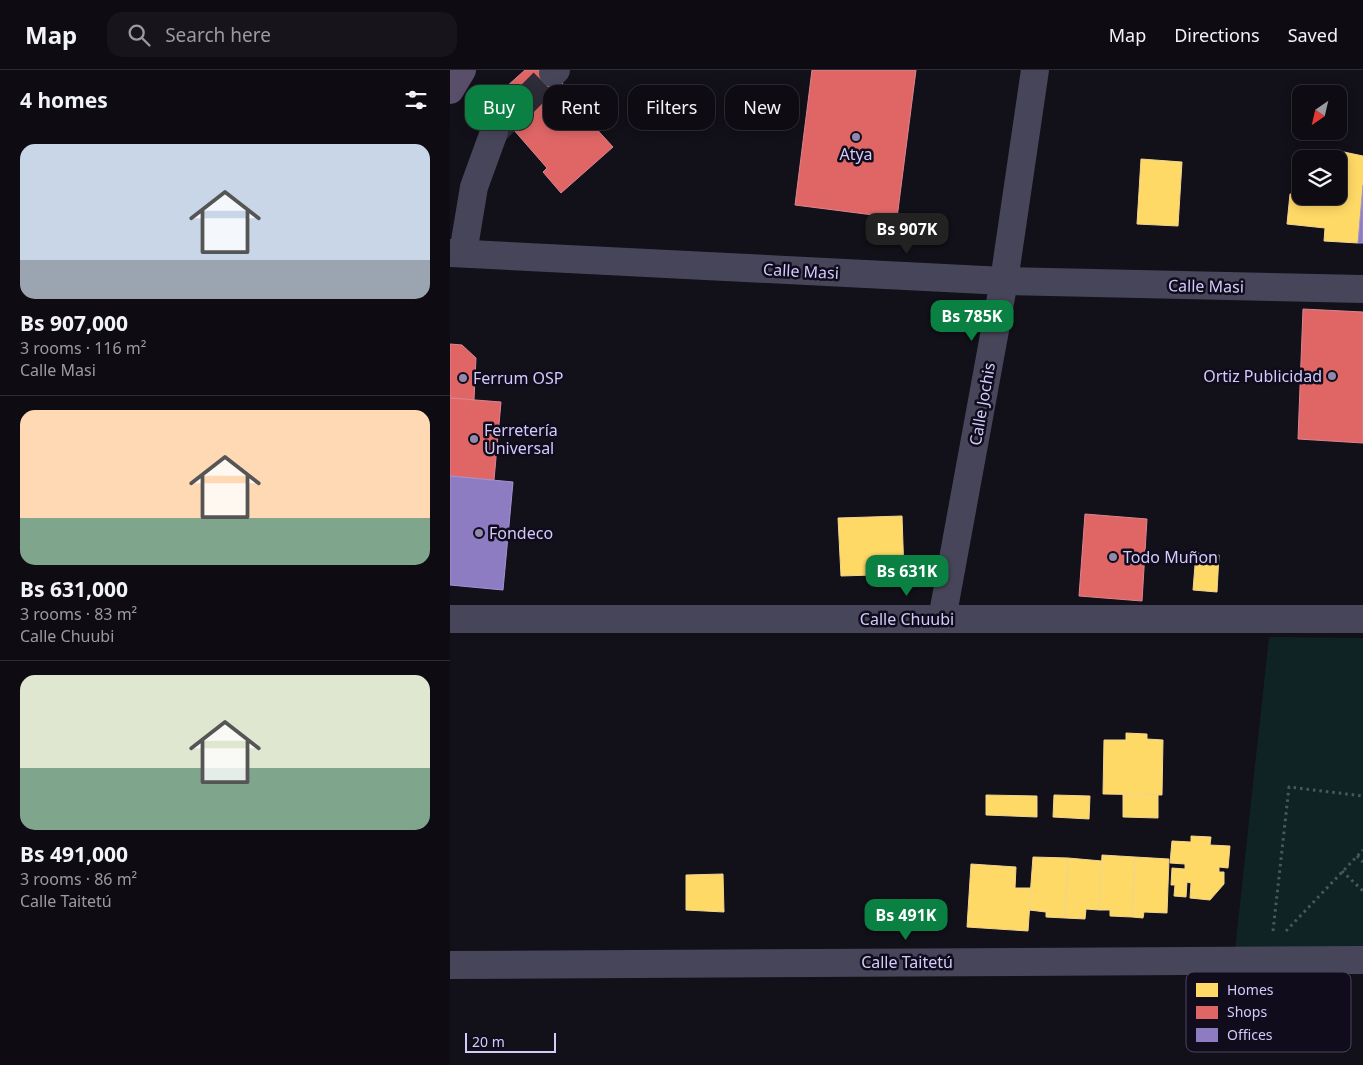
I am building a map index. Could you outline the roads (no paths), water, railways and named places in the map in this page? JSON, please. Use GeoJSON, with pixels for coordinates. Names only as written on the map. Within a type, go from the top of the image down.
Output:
{"type":"FeatureCollection","features":[{"type":"Feature","properties":{"kind":"main road"},"geometry":{"type":"LineString","coordinates":[[450,90],[462,70]]}},
{"type":"Feature","properties":{"kind":"street","name":"Calle Jochis"},"geometry":{"type":"LineString","coordinates":[[942,619],[1004,281],[1035,70]]}},
{"type":"Feature","properties":{"kind":"street"},"geometry":{"type":"LineString","coordinates":[[456,253],[474,187],[494,132]]}},
{"type":"Feature","properties":{"kind":"street","name":"Calle Masi"},"geometry":{"type":"LineString","coordinates":[[456,253],[1004,281],[1363,289]]}},
{"type":"Feature","properties":{"kind":"street","name":"Calle Chuubi"},"geometry":{"type":"LineString","coordinates":[[450,619],[1363,619]]}},
{"type":"Feature","properties":{"kind":"street","name":"Calle Taitetú"},"geometry":{"type":"LineString","coordinates":[[450,964],[1363,960]]}},
{"type":"Feature","properties":{"kind":"tunnel"},"geometry":{"type":"LineString","coordinates":[[494,132],[553,73]]}},
{"type":"Feature","properties":{"kind":"place","name":"Atya"},"geometry":{"type":"Point","coordinates":[856,137]}},
{"type":"Feature","properties":{"kind":"place","name":"Ortiz Publicidad"},"geometry":{"type":"Point","coordinates":[1332,376]}},
{"type":"Feature","properties":{"kind":"place","name":"Ferrum OSP"},"geometry":{"type":"Point","coordinates":[463,378]}},
{"type":"Feature","properties":{"kind":"place","name":"Ferretería Universal"},"geometry":{"type":"Point","coordinates":[474,439]}},
{"type":"Feature","properties":{"kind":"place","name":"Fondeco"},"geometry":{"type":"Point","coordinates":[479,533]}},
{"type":"Feature","properties":{"kind":"place","name":"Todo Muñon"},"geometry":{"type":"Point","coordinates":[1113,557]}}]}
